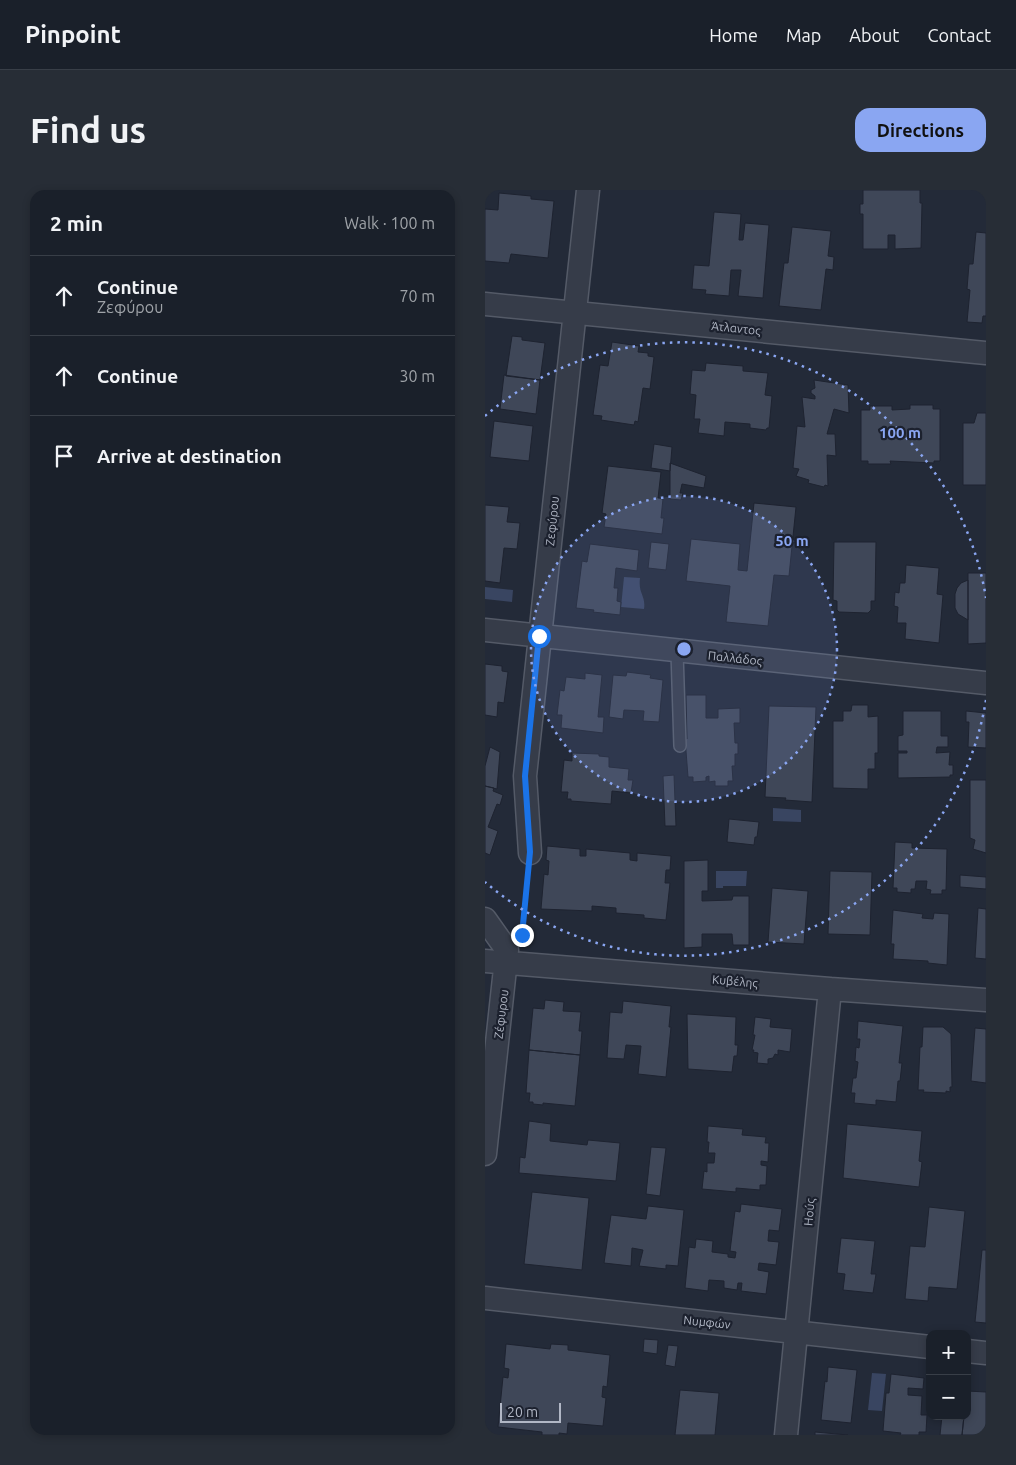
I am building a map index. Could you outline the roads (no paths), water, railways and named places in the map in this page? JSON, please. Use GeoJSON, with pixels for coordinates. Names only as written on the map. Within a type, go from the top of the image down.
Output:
{"type":"FeatureCollection","features":[{"type":"Feature","properties":{"kind":"street","name":"Ζεφύρου"},"geometry":{"type":"LineString","coordinates":[[530,852],[525,776],[588,190]]}},
{"type":"Feature","properties":{"kind":"street","name":"Άτλαντος"},"geometry":{"type":"LineString","coordinates":[[485,304],[986,353]]}},
{"type":"Feature","properties":{"kind":"street","name":"Παλλάδος"},"geometry":{"type":"LineString","coordinates":[[485,630],[677,652],[986,683]]}},
{"type":"Feature","properties":{"kind":"street"},"geometry":{"type":"LineString","coordinates":[[485,919],[500,958]]}},
{"type":"Feature","properties":{"kind":"street","name":"Κυβέλης"},"geometry":{"type":"LineString","coordinates":[[500,958],[830,989],[986,1000]]}},
{"type":"Feature","properties":{"kind":"street","name":"Ζέφυρου"},"geometry":{"type":"LineString","coordinates":[[485,1154],[500,958]]}},
{"type":"Feature","properties":{"kind":"street","name":"Ηούς"},"geometry":{"type":"LineString","coordinates":[[786,1435],[830,989]]}},
{"type":"Feature","properties":{"kind":"street","name":"Νυμφών"},"geometry":{"type":"LineString","coordinates":[[485,1298],[926,1347]]}},
{"type":"Feature","properties":{"kind":"street"},"geometry":{"type":"LineString","coordinates":[[971,1351],[986,1353]]}},
{"type":"Feature","properties":{"kind":"lane"},"geometry":{"type":"LineString","coordinates":[[677,652],[680,746]]}},
{"type":"Feature","properties":{"kind":"water"},"geometry":{"type":"Polygon","coordinates":[[[624,577],[640,578],[644,609],[621,607],[624,577]]]}},
{"type":"Feature","properties":{"kind":"water"},"geometry":{"type":"Polygon","coordinates":[[[485,587],[513,590],[512,602],[485,599],[485,587]]]}},
{"type":"Feature","properties":{"kind":"water"},"geometry":{"type":"Polygon","coordinates":[[[773,808],[801,810],[801,822],[773,821],[773,808]]]}},
{"type":"Feature","properties":{"kind":"water"},"geometry":{"type":"Polygon","coordinates":[[[716,871],[747,871],[746,886],[723,886],[723,888],[716,888],[716,871]]]}},
{"type":"Feature","properties":{"kind":"water"},"geometry":{"type":"Polygon","coordinates":[[[872,1373],[886,1374],[882,1411],[868,1410],[872,1373]]]}}]}
